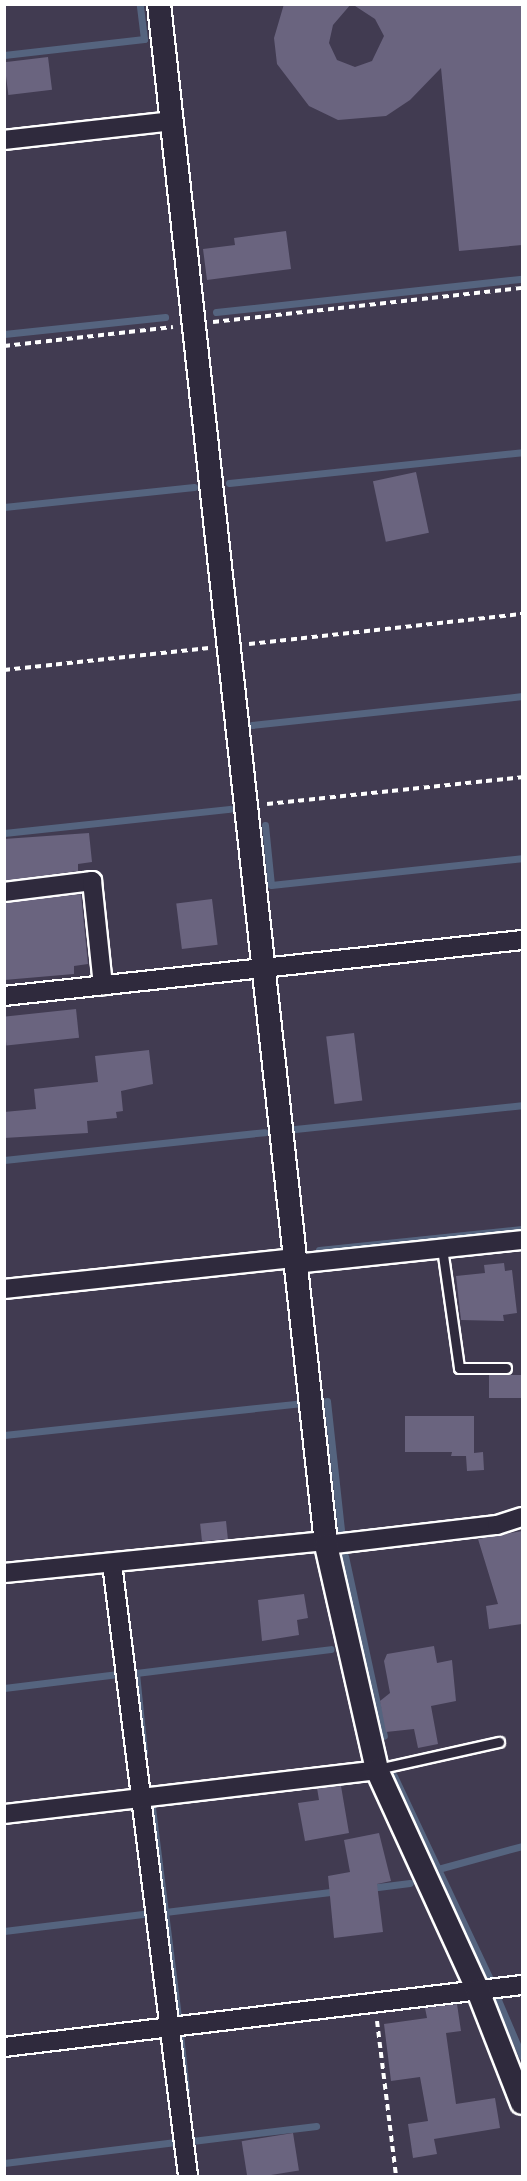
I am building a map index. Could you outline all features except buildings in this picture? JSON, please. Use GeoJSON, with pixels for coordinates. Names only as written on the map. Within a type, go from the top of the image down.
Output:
{"type":"FeatureCollection","features":[{"type":"Feature","properties":{"kind":"street"},"geometry":{"type":"LineString","coordinates":[[159,4],[326,1543],[377,1770],[478,1991],[522,2103]]}},
{"type":"Feature","properties":{"kind":"street"},"geometry":{"type":"LineString","coordinates":[[4,140],[173,121]]}},
{"type":"Feature","properties":{"kind":"street"},"geometry":{"type":"LineString","coordinates":[[4,892],[92,881],[103,985]]}},
{"type":"Feature","properties":{"kind":"street"},"geometry":{"type":"LineString","coordinates":[[4,996],[522,940]]}},
{"type":"Feature","properties":{"kind":"street"},"geometry":{"type":"LineString","coordinates":[[4,1289],[522,1240]]}},
{"type":"Feature","properties":{"kind":"street"},"geometry":{"type":"LineString","coordinates":[[4,1573],[497,1525],[522,1517]]}},
{"type":"Feature","properties":{"kind":"street"},"geometry":{"type":"LineString","coordinates":[[112,1563],[188,2176]]}},
{"type":"Feature","properties":{"kind":"street"},"geometry":{"type":"LineString","coordinates":[[4,1814],[377,1770]]}},
{"type":"Feature","properties":{"kind":"street"},"geometry":{"type":"LineString","coordinates":[[4,2048],[522,1985]]}},
{"type":"Feature","properties":{"kind":"lane"},"geometry":{"type":"LineString","coordinates":[[442,1248],[459,1368],[506,1368]]}},
{"type":"Feature","properties":{"kind":"lane"},"geometry":{"type":"LineString","coordinates":[[377,1770],[499,1742]]}},
{"type":"Feature","properties":{"kind":"path"},"geometry":{"type":"LineString","coordinates":[[4,346],[522,288]]}},
{"type":"Feature","properties":{"kind":"path"},"geometry":{"type":"LineString","coordinates":[[4,670],[522,614]]}},
{"type":"Feature","properties":{"kind":"path"},"geometry":{"type":"LineString","coordinates":[[246,807],[522,777]]}},
{"type":"Feature","properties":{"kind":"path"},"geometry":{"type":"LineString","coordinates":[[374,2003],[396,2176]]}},
{"type":"Feature","properties":{"kind":"waterway"},"geometry":{"type":"LineString","coordinates":[[4,55],[144,39],[140,4]]}},
{"type":"Feature","properties":{"kind":"waterway"},"geometry":{"type":"LineString","coordinates":[[216,312],[522,279]]}},
{"type":"Feature","properties":{"kind":"waterway"},"geometry":{"type":"LineString","coordinates":[[4,334],[165,317]]}},
{"type":"Feature","properties":{"kind":"waterway"},"geometry":{"type":"LineString","coordinates":[[229,483],[522,452]]}},
{"type":"Feature","properties":{"kind":"waterway"},"geometry":{"type":"LineString","coordinates":[[4,507],[194,487]]}},
{"type":"Feature","properties":{"kind":"waterway"},"geometry":{"type":"LineString","coordinates":[[252,725],[522,696]]}},
{"type":"Feature","properties":{"kind":"waterway"},"geometry":{"type":"LineString","coordinates":[[4,833],[230,809]]}},
{"type":"Feature","properties":{"kind":"waterway"},"geometry":{"type":"LineString","coordinates":[[265,825],[271,885],[522,858]]}},
{"type":"Feature","properties":{"kind":"waterway"},"geometry":{"type":"LineString","coordinates":[[295,1129],[522,1105]]}},
{"type":"Feature","properties":{"kind":"waterway"},"geometry":{"type":"LineString","coordinates":[[4,1160],[265,1132]]}},
{"type":"Feature","properties":{"kind":"waterway"},"geometry":{"type":"LineString","coordinates":[[319,1250],[522,1229]]}},
{"type":"Feature","properties":{"kind":"waterway"},"geometry":{"type":"LineString","coordinates":[[327,1401],[341,1529]]}},
{"type":"Feature","properties":{"kind":"waterway"},"geometry":{"type":"LineString","coordinates":[[4,1435],[295,1404]]}},
{"type":"Feature","properties":{"kind":"waterway"},"geometry":{"type":"LineString","coordinates":[[345,1556],[384,1736]]}},
{"type":"Feature","properties":{"kind":"waterway"},"geometry":{"type":"LineString","coordinates":[[144,1752],[136,1673],[331,1649]]}},
{"type":"Feature","properties":{"kind":"waterway"},"geometry":{"type":"LineString","coordinates":[[4,1688],[118,1674]]}},
{"type":"Feature","properties":{"kind":"waterway"},"geometry":{"type":"LineString","coordinates":[[394,1776],[491,1981]]}},
{"type":"Feature","properties":{"kind":"waterway"},"geometry":{"type":"LineString","coordinates":[[152,1808],[178,2017]]}},
{"type":"Feature","properties":{"kind":"waterway"},"geometry":{"type":"LineString","coordinates":[[438,1869],[522,1846]]}},
{"type":"Feature","properties":{"kind":"waterway"},"geometry":{"type":"LineString","coordinates":[[370,1888],[410,1883]]}},
{"type":"Feature","properties":{"kind":"waterway"},"geometry":{"type":"LineString","coordinates":[[165,1912],[339,1891]]}},
{"type":"Feature","properties":{"kind":"waterway"},"geometry":{"type":"LineString","coordinates":[[4,1931],[151,1913]]}},
{"type":"Feature","properties":{"kind":"waterway"},"geometry":{"type":"LineString","coordinates":[[498,2000],[522,2056]]}},
{"type":"Feature","properties":{"kind":"waterway"},"geometry":{"type":"LineString","coordinates":[[180,2034],[186,2091]]}},
{"type":"Feature","properties":{"kind":"waterway"},"geometry":{"type":"LineString","coordinates":[[192,2141],[316,2126]]}},
{"type":"Feature","properties":{"kind":"waterway"},"geometry":{"type":"LineString","coordinates":[[4,2163],[176,2142]]}}]}
